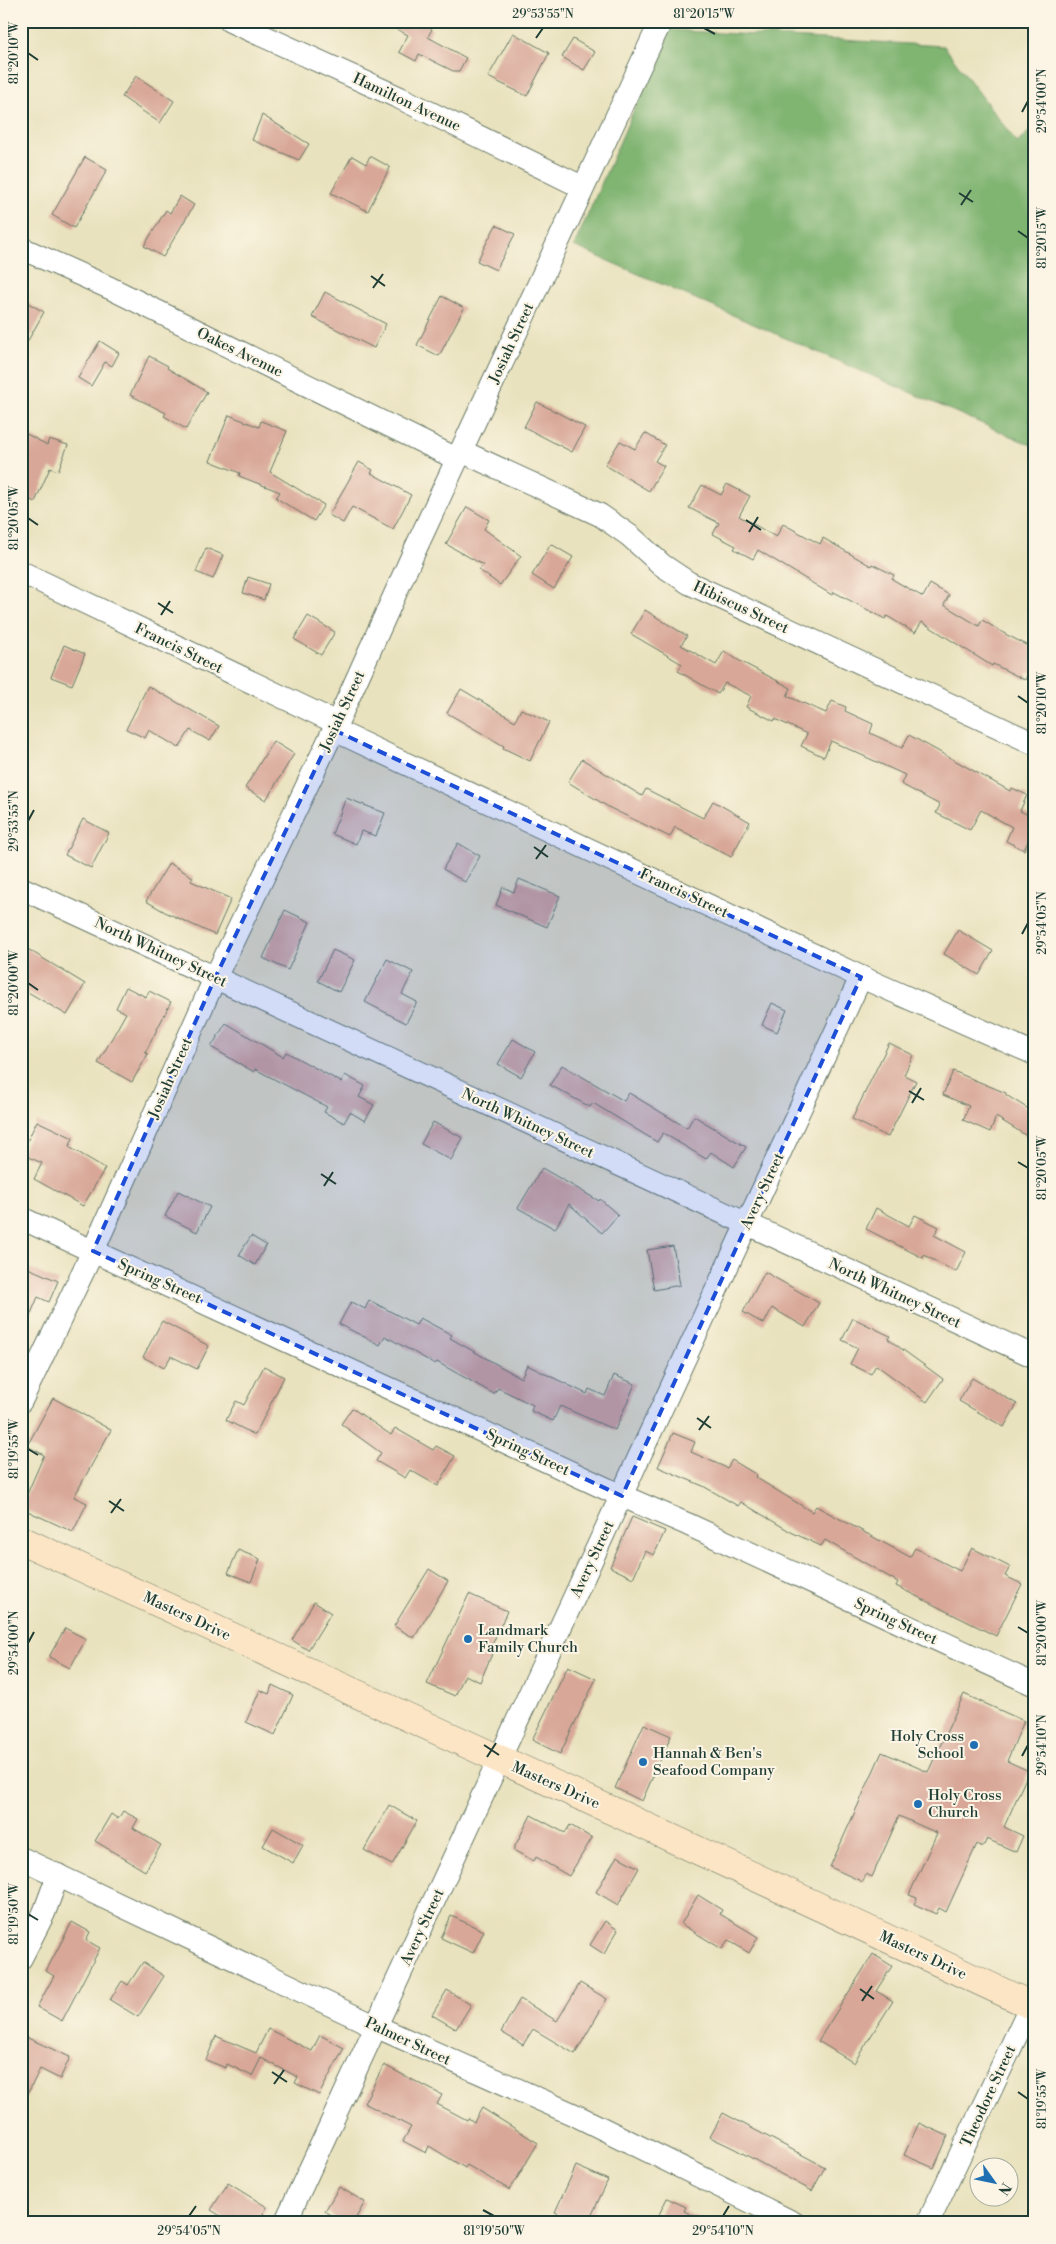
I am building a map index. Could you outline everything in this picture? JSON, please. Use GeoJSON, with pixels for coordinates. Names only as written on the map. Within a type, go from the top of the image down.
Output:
{"type":"FeatureCollection","features":[{"type":"Feature","properties":{"kind":"street","name":"Hamilton Avenue"},"geometry":{"type":"LineString","coordinates":[[230,21],[400,98],[582,187]]}},
{"type":"Feature","properties":{"kind":"street","name":"Josiah Street"},"geometry":{"type":"LineString","coordinates":[[21,1401],[92,1251],[215,978],[335,727],[582,187],[661,21]]}},
{"type":"Feature","properties":{"kind":"street","name":"Oakes Avenue"},"geometry":{"type":"LineString","coordinates":[[21,248],[110,288],[459,455]]}},
{"type":"Feature","properties":{"kind":"street","name":"Hibiscus Street"},"geometry":{"type":"LineString","coordinates":[[459,455],[600,516],[630,536],[662,565],[689,584],[1035,744]]}},
{"type":"Feature","properties":{"kind":"street","name":"Francis Street"},"geometry":{"type":"LineString","coordinates":[[21,572],[335,727],[860,977],[1035,1054]]}},
{"type":"Feature","properties":{"kind":"street","name":"North Whitney Street"},"geometry":{"type":"LineString","coordinates":[[21,888],[746,1225],[1035,1357]]}},
{"type":"Feature","properties":{"kind":"street","name":"Avery Street"},"geometry":{"type":"LineString","coordinates":[[285,2223],[860,977]]}},
{"type":"Feature","properties":{"kind":"street","name":"Spring Street"},"geometry":{"type":"LineString","coordinates":[[21,1218],[1035,1685]]}},
{"type":"Feature","properties":{"kind":"street","name":"Masters Drive"},"geometry":{"type":"LineString","coordinates":[[21,1540],[1033,2003]]}},
{"type":"Feature","properties":{"kind":"street","name":"Palmer Street"},"geometry":{"type":"LineString","coordinates":[[21,1858],[375,2026],[577,2116],[794,2223]]}},
{"type":"Feature","properties":{"kind":"street"},"geometry":{"type":"LineString","coordinates":[[21,1958],[44,1913],[58,1875]]}},
{"type":"Feature","properties":{"kind":"street","name":"Theodore Street"},"geometry":{"type":"LineString","coordinates":[[928,2223],[1033,2003]]}},
{"type":"Feature","properties":{"kind":"highlighted area"},"geometry":{"type":"Polygon","coordinates":[[[334,730],[861,977],[622,1496],[93,1251],[215,978],[334,730]]]}},
{"type":"Feature","properties":{"kind":"green space"},"geometry":{"type":"Polygon","coordinates":[[[669,30],[944,46],[1017,143],[1035,126],[1035,386],[1029,396],[1031,445],[574,246],[669,30]]]}},
{"type":"Feature","properties":{"kind":"green space"},"geometry":{"type":"Polygon","coordinates":[[[1035,386],[1035,446],[1031,445],[1029,395],[1035,386]]]}},
{"type":"Feature","properties":{"kind":"building"},"geometry":{"type":"Polygon","coordinates":[[[380,21],[431,21],[428,27],[432,29],[428,37],[466,58],[459,71],[453,71],[419,54],[416,61],[399,52],[408,35],[380,21]]]}},
{"type":"Feature","properties":{"kind":"building"},"geometry":{"type":"Polygon","coordinates":[[[513,33],[549,53],[527,96],[488,77],[513,33]]]}},
{"type":"Feature","properties":{"kind":"building"},"geometry":{"type":"Polygon","coordinates":[[[573,39],[595,52],[584,70],[562,57],[573,39]]]}},
{"type":"Feature","properties":{"kind":"building"},"geometry":{"type":"Polygon","coordinates":[[[136,76],[174,101],[160,123],[122,97],[136,76]]]}},
{"type":"Feature","properties":{"kind":"building"},"geometry":{"type":"Polygon","coordinates":[[[262,115],[309,144],[299,160],[252,140],[262,115]]]}},
{"type":"Feature","properties":{"kind":"building"},"geometry":{"type":"Polygon","coordinates":[[[352,156],[366,164],[370,156],[390,167],[368,211],[331,193],[352,156]]]}},
{"type":"Feature","properties":{"kind":"building"},"geometry":{"type":"Polygon","coordinates":[[[85,157],[107,170],[74,228],[52,215],[85,157]]]}},
{"type":"Feature","properties":{"kind":"building"},"geometry":{"type":"Polygon","coordinates":[[[180,196],[194,205],[163,257],[144,246],[166,210],[170,213],[180,196]]]}},
{"type":"Feature","properties":{"kind":"building"},"geometry":{"type":"Polygon","coordinates":[[[496,225],[515,234],[496,270],[477,261],[496,225]]]}},
{"type":"Feature","properties":{"kind":"building"},"geometry":{"type":"Polygon","coordinates":[[[325,292],[386,324],[374,348],[312,317],[325,292]]]}},
{"type":"Feature","properties":{"kind":"building"},"geometry":{"type":"Polygon","coordinates":[[[442,296],[464,308],[439,356],[417,345],[442,296]]]}},
{"type":"Feature","properties":{"kind":"building"},"geometry":{"type":"Polygon","coordinates":[[[21,299],[44,312],[21,353],[21,299]]]}},
{"type":"Feature","properties":{"kind":"building"},"geometry":{"type":"Polygon","coordinates":[[[100,341],[119,353],[112,366],[105,362],[91,386],[78,378],[100,341]]]}},
{"type":"Feature","properties":{"kind":"building"},"geometry":{"type":"Polygon","coordinates":[[[149,356],[168,366],[167,368],[207,392],[186,429],[164,416],[166,413],[130,395],[149,356]]]}},
{"type":"Feature","properties":{"kind":"building"},"geometry":{"type":"Polygon","coordinates":[[[537,402],[585,427],[572,452],[524,427],[537,402]]]}},
{"type":"Feature","properties":{"kind":"building"},"geometry":{"type":"Polygon","coordinates":[[[229,415],[259,427],[261,421],[287,431],[270,472],[324,505],[314,521],[276,498],[280,492],[239,476],[240,473],[210,461],[229,415]]]}},
{"type":"Feature","properties":{"kind":"building"},"geometry":{"type":"Polygon","coordinates":[[[21,431],[47,445],[49,439],[68,445],[58,471],[50,468],[35,502],[21,496],[21,431]]]}},
{"type":"Feature","properties":{"kind":"building"},"geometry":{"type":"Polygon","coordinates":[[[645,433],[665,445],[655,461],[664,466],[649,491],[605,465],[620,441],[635,449],[645,433]]]}},
{"type":"Feature","properties":{"kind":"building"},"geometry":{"type":"Polygon","coordinates":[[[359,462],[373,470],[371,473],[411,495],[393,529],[352,507],[343,523],[329,515],[359,462]]]}},
{"type":"Feature","properties":{"kind":"building"},"geometry":{"type":"Polygon","coordinates":[[[727,484],[750,496],[739,516],[776,537],[783,524],[820,544],[823,538],[871,566],[872,564],[894,575],[892,579],[923,597],[930,584],[949,595],[944,605],[979,626],[982,620],[1035,649],[1035,674],[1029,671],[1025,680],[993,664],[992,666],[922,622],[915,633],[887,616],[885,619],[834,592],[832,595],[758,550],[753,559],[734,549],[736,546],[713,534],[719,523],[689,508],[702,485],[721,495],[727,484]]]}},
{"type":"Feature","properties":{"kind":"building"},"geometry":{"type":"Polygon","coordinates":[[[467,507],[489,520],[484,529],[521,556],[500,585],[479,570],[483,565],[446,544],[467,507]]]}},
{"type":"Feature","properties":{"kind":"building"},"geometry":{"type":"Polygon","coordinates":[[[551,544],[573,557],[554,589],[532,575],[551,544]]]}},
{"type":"Feature","properties":{"kind":"building"},"geometry":{"type":"Polygon","coordinates":[[[206,548],[223,555],[213,579],[196,572],[206,548]]]}},
{"type":"Feature","properties":{"kind":"building"},"geometry":{"type":"Polygon","coordinates":[[[248,577],[269,584],[264,600],[243,593],[248,577]]]}},
{"type":"Feature","properties":{"kind":"building"},"geometry":{"type":"Polygon","coordinates":[[[645,610],[687,636],[681,645],[716,665],[724,651],[791,688],[787,696],[826,713],[832,701],[846,707],[845,711],[873,724],[870,733],[902,748],[909,735],[1010,791],[1012,788],[1027,795],[1020,811],[1035,818],[1035,839],[1030,837],[1024,850],[1006,841],[1012,827],[981,810],[970,830],[936,813],[940,805],[901,784],[905,775],[831,741],[824,757],[801,746],[807,734],[746,707],[751,696],[725,683],[718,694],[678,671],[682,664],[631,634],[645,610]]]}},
{"type":"Feature","properties":{"kind":"building"},"geometry":{"type":"Polygon","coordinates":[[[308,616],[335,632],[321,655],[294,639],[308,616]]]}},
{"type":"Feature","properties":{"kind":"building"},"geometry":{"type":"Polygon","coordinates":[[[64,645],[85,654],[72,685],[51,677],[64,645]]]}},
{"type":"Feature","properties":{"kind":"building"},"geometry":{"type":"Polygon","coordinates":[[[148,686],[219,726],[210,741],[190,730],[179,748],[149,730],[145,738],[126,729],[148,686]]]}},
{"type":"Feature","properties":{"kind":"building"},"geometry":{"type":"Polygon","coordinates":[[[461,689],[515,721],[521,709],[549,722],[530,761],[503,748],[504,746],[447,713],[461,689]]]}},
{"type":"Feature","properties":{"kind":"building"},"geometry":{"type":"Polygon","coordinates":[[[273,741],[294,754],[266,800],[245,788],[273,741]]]}},
{"type":"Feature","properties":{"kind":"building"},"geometry":{"type":"Polygon","coordinates":[[[582,759],[642,796],[646,789],[703,818],[713,801],[750,822],[731,857],[675,827],[670,837],[610,808],[568,782],[582,759]]]}},
{"type":"Feature","properties":{"kind":"building"},"geometry":{"type":"Polygon","coordinates":[[[346,798],[385,813],[376,836],[361,831],[356,844],[332,834],[346,798]]]}},
{"type":"Feature","properties":{"kind":"building"},"geometry":{"type":"Polygon","coordinates":[[[83,819],[109,833],[91,868],[65,855],[83,819]]]}},
{"type":"Feature","properties":{"kind":"building"},"geometry":{"type":"Polygon","coordinates":[[[458,843],[480,856],[465,882],[443,869],[458,843]]]}},
{"type":"Feature","properties":{"kind":"building"},"geometry":{"type":"Polygon","coordinates":[[[169,863],[193,877],[191,881],[231,899],[215,935],[146,901],[169,863]]]}},
{"type":"Feature","properties":{"kind":"building"},"geometry":{"type":"Polygon","coordinates":[[[519,879],[560,896],[547,927],[496,905],[503,887],[514,892],[519,879]]]}},
{"type":"Feature","properties":{"kind":"building"},"geometry":{"type":"Polygon","coordinates":[[[285,910],[310,922],[288,970],[263,958],[285,910]]]}},
{"type":"Feature","properties":{"kind":"building"},"geometry":{"type":"Polygon","coordinates":[[[958,930],[993,951],[979,975],[944,954],[958,930]]]}},
{"type":"Feature","properties":{"kind":"building"},"geometry":{"type":"Polygon","coordinates":[[[21,945],[85,984],[67,1015],[21,988],[21,945]]]}},
{"type":"Feature","properties":{"kind":"building"},"geometry":{"type":"Polygon","coordinates":[[[333,950],[355,960],[339,992],[318,981],[333,950]]]}},
{"type":"Feature","properties":{"kind":"building"},"geometry":{"type":"Polygon","coordinates":[[[387,959],[413,972],[402,994],[417,1002],[406,1023],[365,1002],[387,959]]]}},
{"type":"Feature","properties":{"kind":"building"},"geometry":{"type":"Polygon","coordinates":[[[126,987],[146,997],[149,991],[171,1002],[145,1053],[148,1054],[132,1082],[98,1063],[126,1013],[116,1008],[126,987]]]}},
{"type":"Feature","properties":{"kind":"building"},"geometry":{"type":"Polygon","coordinates":[[[772,1003],[787,1010],[777,1032],[762,1025],[772,1003]]]}},
{"type":"Feature","properties":{"kind":"building"},"geometry":{"type":"Polygon","coordinates":[[[226,1023],[283,1057],[286,1052],[341,1082],[345,1075],[365,1086],[359,1097],[374,1105],[365,1121],[350,1112],[344,1123],[324,1112],[327,1107],[255,1069],[254,1072],[211,1047],[226,1023]]]}},
{"type":"Feature","properties":{"kind":"building"},"geometry":{"type":"Polygon","coordinates":[[[513,1039],[535,1052],[521,1077],[498,1064],[513,1039]]]}},
{"type":"Feature","properties":{"kind":"building"},"geometry":{"type":"Polygon","coordinates":[[[889,1043],[913,1055],[904,1075],[916,1081],[888,1137],[852,1119],[889,1043]]]}},
{"type":"Feature","properties":{"kind":"building"},"geometry":{"type":"Polygon","coordinates":[[[562,1065],[624,1101],[629,1093],[687,1128],[694,1116],[746,1147],[734,1167],[711,1152],[706,1159],[663,1133],[657,1142],[593,1103],[590,1107],[550,1085],[562,1065]]]}},
{"type":"Feature","properties":{"kind":"building"},"geometry":{"type":"Polygon","coordinates":[[[953,1071],[1006,1093],[1006,1095],[1035,1113],[1035,1141],[996,1117],[990,1132],[963,1120],[969,1106],[943,1095],[953,1071]]]}},
{"type":"Feature","properties":{"kind":"building"},"geometry":{"type":"Polygon","coordinates":[[[37,1121],[73,1138],[69,1147],[105,1168],[83,1206],[34,1179],[42,1163],[21,1154],[37,1121]]]}},
{"type":"Feature","properties":{"kind":"building"},"geometry":{"type":"Polygon","coordinates":[[[433,1122],[463,1138],[451,1160],[421,1144],[433,1122]]]}},
{"type":"Feature","properties":{"kind":"building"},"geometry":{"type":"Polygon","coordinates":[[[542,1168],[599,1201],[600,1199],[618,1215],[602,1233],[569,1204],[555,1229],[518,1208],[542,1168]]]}},
{"type":"Feature","properties":{"kind":"building"},"geometry":{"type":"Polygon","coordinates":[[[178,1191],[210,1207],[197,1232],[165,1216],[178,1191]]]}},
{"type":"Feature","properties":{"kind":"building"},"geometry":{"type":"Polygon","coordinates":[[[876,1208],[909,1226],[915,1215],[939,1227],[934,1235],[966,1252],[956,1272],[924,1255],[923,1258],[866,1229],[876,1208]]]}},
{"type":"Feature","properties":{"kind":"building"},"geometry":{"type":"Polygon","coordinates":[[[251,1236],[266,1245],[255,1265],[239,1255],[251,1236]]]}},
{"type":"Feature","properties":{"kind":"building"},"geometry":{"type":"Polygon","coordinates":[[[673,1246],[680,1285],[654,1290],[647,1250],[673,1246]]]}},
{"type":"Feature","properties":{"kind":"building"},"geometry":{"type":"Polygon","coordinates":[[[28,1268],[58,1281],[49,1302],[38,1297],[21,1337],[21,1283],[28,1268]]]}},
{"type":"Feature","properties":{"kind":"building"},"geometry":{"type":"Polygon","coordinates":[[[765,1272],[819,1303],[805,1327],[772,1308],[764,1324],[743,1312],[765,1272]]]}},
{"type":"Feature","properties":{"kind":"building"},"geometry":{"type":"Polygon","coordinates":[[[369,1300],[416,1325],[420,1318],[452,1335],[450,1338],[521,1378],[527,1365],[587,1394],[589,1389],[605,1396],[614,1375],[635,1384],[615,1430],[560,1406],[553,1421],[531,1411],[533,1405],[498,1388],[494,1394],[385,1336],[380,1345],[339,1324],[351,1302],[365,1309],[369,1300]]]}},
{"type":"Feature","properties":{"kind":"building"},"geometry":{"type":"Polygon","coordinates":[[[853,1318],[890,1336],[888,1339],[943,1379],[927,1402],[876,1365],[871,1374],[850,1364],[858,1348],[842,1340],[853,1318]]]}},
{"type":"Feature","properties":{"kind":"building"},"geometry":{"type":"Polygon","coordinates":[[[162,1321],[209,1346],[197,1369],[171,1356],[164,1368],[143,1357],[162,1321]]]}},
{"type":"Feature","properties":{"kind":"building"},"geometry":{"type":"Polygon","coordinates":[[[264,1366],[284,1377],[255,1435],[226,1420],[236,1401],[244,1405],[264,1366]]]}},
{"type":"Feature","properties":{"kind":"building"},"geometry":{"type":"Polygon","coordinates":[[[972,1378],[1017,1404],[1004,1427],[959,1401],[972,1378]]]}},
{"type":"Feature","properties":{"kind":"building"},"geometry":{"type":"Polygon","coordinates":[[[53,1398],[111,1430],[74,1497],[87,1503],[73,1532],[21,1508],[44,1455],[27,1446],[53,1398]]]}},
{"type":"Feature","properties":{"kind":"building"},"geometry":{"type":"Polygon","coordinates":[[[352,1408],[391,1435],[395,1428],[433,1450],[436,1446],[455,1456],[438,1486],[410,1470],[405,1478],[376,1461],[381,1453],[341,1424],[352,1408]]]}},
{"type":"Feature","properties":{"kind":"building"},"geometry":{"type":"Polygon","coordinates":[[[673,1433],[695,1442],[691,1452],[727,1468],[732,1460],[757,1475],[755,1477],[812,1512],[816,1506],[910,1557],[915,1548],[960,1571],[972,1548],[1010,1567],[1005,1576],[1022,1584],[996,1636],[896,1586],[898,1582],[825,1540],[821,1546],[791,1532],[741,1502],[738,1506],[703,1486],[658,1467],[673,1433]]]}},
{"type":"Feature","properties":{"kind":"building"},"geometry":{"type":"Polygon","coordinates":[[[632,1517],[665,1531],[654,1555],[645,1551],[633,1578],[610,1567],[632,1517]]]}},
{"type":"Feature","properties":{"kind":"building"},"geometry":{"type":"Polygon","coordinates":[[[238,1550],[260,1559],[251,1582],[228,1573],[238,1550]]]}},
{"type":"Feature","properties":{"kind":"building"},"geometry":{"type":"Polygon","coordinates":[[[429,1569],[448,1581],[414,1638],[394,1626],[429,1569]]]}},
{"type":"Feature","properties":{"kind":"building","name":"Landmark Family Church"},"geometry":{"type":"Polygon","coordinates":[[[469,1594],[507,1611],[489,1652],[492,1654],[480,1682],[465,1675],[455,1696],[427,1684],[469,1594]]]}},
{"type":"Feature","properties":{"kind":"building"},"geometry":{"type":"Polygon","coordinates":[[[314,1602],[331,1613],[308,1650],[292,1640],[314,1602]]]}},
{"type":"Feature","properties":{"kind":"building"},"geometry":{"type":"Polygon","coordinates":[[[65,1628],[86,1639],[70,1668],[49,1657],[65,1628]]]}},
{"type":"Feature","properties":{"kind":"building"},"geometry":{"type":"Polygon","coordinates":[[[568,1666],[596,1679],[560,1754],[532,1740],[568,1666]]]}},
{"type":"Feature","properties":{"kind":"building"},"geometry":{"type":"Polygon","coordinates":[[[272,1685],[293,1695],[275,1735],[246,1722],[260,1690],[269,1694],[272,1685]]]}},
{"type":"Feature","properties":{"kind":"building","name":"Holy Cross Church"},"geometry":{"type":"Polygon","coordinates":[[[964,1694],[1024,1721],[1007,1761],[1029,1771],[1004,1827],[1023,1836],[1016,1852],[987,1839],[983,1847],[977,1844],[946,1912],[939,1908],[936,1914],[914,1904],[917,1898],[909,1895],[937,1833],[899,1816],[872,1877],[866,1874],[863,1882],[830,1867],[882,1752],[928,1772],[964,1694]]]}},
{"type":"Feature","properties":{"kind":"building","name":"Hannah & Ben's Seafood Company"},"geometry":{"type":"Polygon","coordinates":[[[644,1724],[671,1736],[642,1801],[615,1788],[644,1724]]]}},
{"type":"Feature","properties":{"kind":"building"},"geometry":{"type":"Polygon","coordinates":[[[389,1805],[417,1821],[392,1865],[364,1850],[389,1805]]]}},
{"type":"Feature","properties":{"kind":"building"},"geometry":{"type":"Polygon","coordinates":[[[123,1811],[138,1819],[133,1828],[161,1845],[145,1871],[95,1841],[111,1814],[118,1819],[123,1811]]]}},
{"type":"Feature","properties":{"kind":"building"},"geometry":{"type":"Polygon","coordinates":[[[531,1815],[565,1833],[570,1825],[592,1838],[569,1876],[536,1857],[534,1861],[513,1850],[531,1815]]]}},
{"type":"Feature","properties":{"kind":"building"},"geometry":{"type":"Polygon","coordinates":[[[273,1828],[303,1845],[293,1863],[263,1846],[273,1828]]]}},
{"type":"Feature","properties":{"kind":"building"},"geometry":{"type":"Polygon","coordinates":[[[617,1856],[639,1868],[618,1905],[596,1892],[617,1856]]]}},
{"type":"Feature","properties":{"kind":"building"},"geometry":{"type":"Polygon","coordinates":[[[698,1895],[722,1910],[720,1914],[758,1937],[749,1953],[728,1940],[722,1949],[681,1924],[698,1895]]]}},
{"type":"Feature","properties":{"kind":"building"},"geometry":{"type":"Polygon","coordinates":[[[451,1916],[484,1931],[473,1953],[441,1938],[451,1916]]]}},
{"type":"Feature","properties":{"kind":"building"},"geometry":{"type":"Polygon","coordinates":[[[605,1921],[618,1930],[604,1954],[590,1945],[605,1921]]]}},
{"type":"Feature","properties":{"kind":"building"},"geometry":{"type":"Polygon","coordinates":[[[72,1922],[90,1932],[86,1940],[100,1948],[62,2021],[37,2007],[54,1976],[46,1971],[72,1922]]]}},
{"type":"Feature","properties":{"kind":"building"},"geometry":{"type":"Polygon","coordinates":[[[873,1954],[892,1966],[876,1991],[893,2001],[854,2063],[818,2041],[873,1954]]]}},
{"type":"Feature","properties":{"kind":"building"},"geometry":{"type":"Polygon","coordinates":[[[143,1962],[164,1976],[138,2017],[110,2000],[122,1981],[128,1985],[143,1962]]]}},
{"type":"Feature","properties":{"kind":"building"},"geometry":{"type":"Polygon","coordinates":[[[580,1983],[607,1999],[575,2054],[533,2029],[523,2045],[501,2032],[520,1999],[557,2021],[580,1983]]]}},
{"type":"Feature","properties":{"kind":"building"},"geometry":{"type":"Polygon","coordinates":[[[447,1990],[471,2005],[456,2029],[432,2015],[447,1990]]]}},
{"type":"Feature","properties":{"kind":"building"},"geometry":{"type":"Polygon","coordinates":[[[268,2029],[312,2051],[320,2035],[344,2048],[319,2095],[295,2083],[298,2077],[261,2058],[252,2076],[227,2064],[226,2068],[206,2060],[216,2036],[256,2053],[268,2029]]]}},
{"type":"Feature","properties":{"kind":"building"},"geometry":{"type":"Polygon","coordinates":[[[21,2035],[70,2057],[60,2079],[40,2069],[21,2107],[21,2035]]]}},
{"type":"Feature","properties":{"kind":"building"},"geometry":{"type":"Polygon","coordinates":[[[384,2065],[442,2095],[437,2104],[467,2120],[468,2118],[474,2122],[482,2108],[538,2143],[510,2190],[467,2165],[465,2168],[429,2146],[426,2153],[403,2141],[411,2127],[364,2103],[384,2065]]]}},
{"type":"Feature","properties":{"kind":"building"},"geometry":{"type":"Polygon","coordinates":[[[723,2113],[825,2167],[812,2191],[710,2137],[723,2113]]]}},
{"type":"Feature","properties":{"kind":"building"},"geometry":{"type":"Polygon","coordinates":[[[919,2123],[948,2136],[934,2168],[904,2155],[919,2123]]]}},
{"type":"Feature","properties":{"kind":"building"},"geometry":{"type":"Polygon","coordinates":[[[576,2166],[608,2180],[588,2223],[578,2223],[555,2212],[576,2166]]]}},
{"type":"Feature","properties":{"kind":"building"},"geometry":{"type":"Polygon","coordinates":[[[228,2183],[267,2207],[258,2223],[232,2223],[211,2210],[228,2183]]]}},
{"type":"Feature","properties":{"kind":"building"},"geometry":{"type":"Polygon","coordinates":[[[339,2187],[365,2202],[353,2223],[344,2223],[325,2211],[339,2187]]]}},
{"type":"Feature","properties":{"kind":"building"},"geometry":{"type":"Polygon","coordinates":[[[667,2198],[686,2207],[684,2211],[708,2223],[655,2223],[667,2198]]]}},
{"type":"Feature","properties":{"kind":"place","name":"Landmark Family Church"},"geometry":{"type":"Point","coordinates":[468,1639]}},
{"type":"Feature","properties":{"kind":"place","name":"Holy Cross School"},"geometry":{"type":"Point","coordinates":[974,1745]}},
{"type":"Feature","properties":{"kind":"place","name":"Hannah & Ben's Seafood Company"},"geometry":{"type":"Point","coordinates":[643,1762]}},
{"type":"Feature","properties":{"kind":"place","name":"Holy Cross Church"},"geometry":{"type":"Point","coordinates":[918,1804]}}]}
